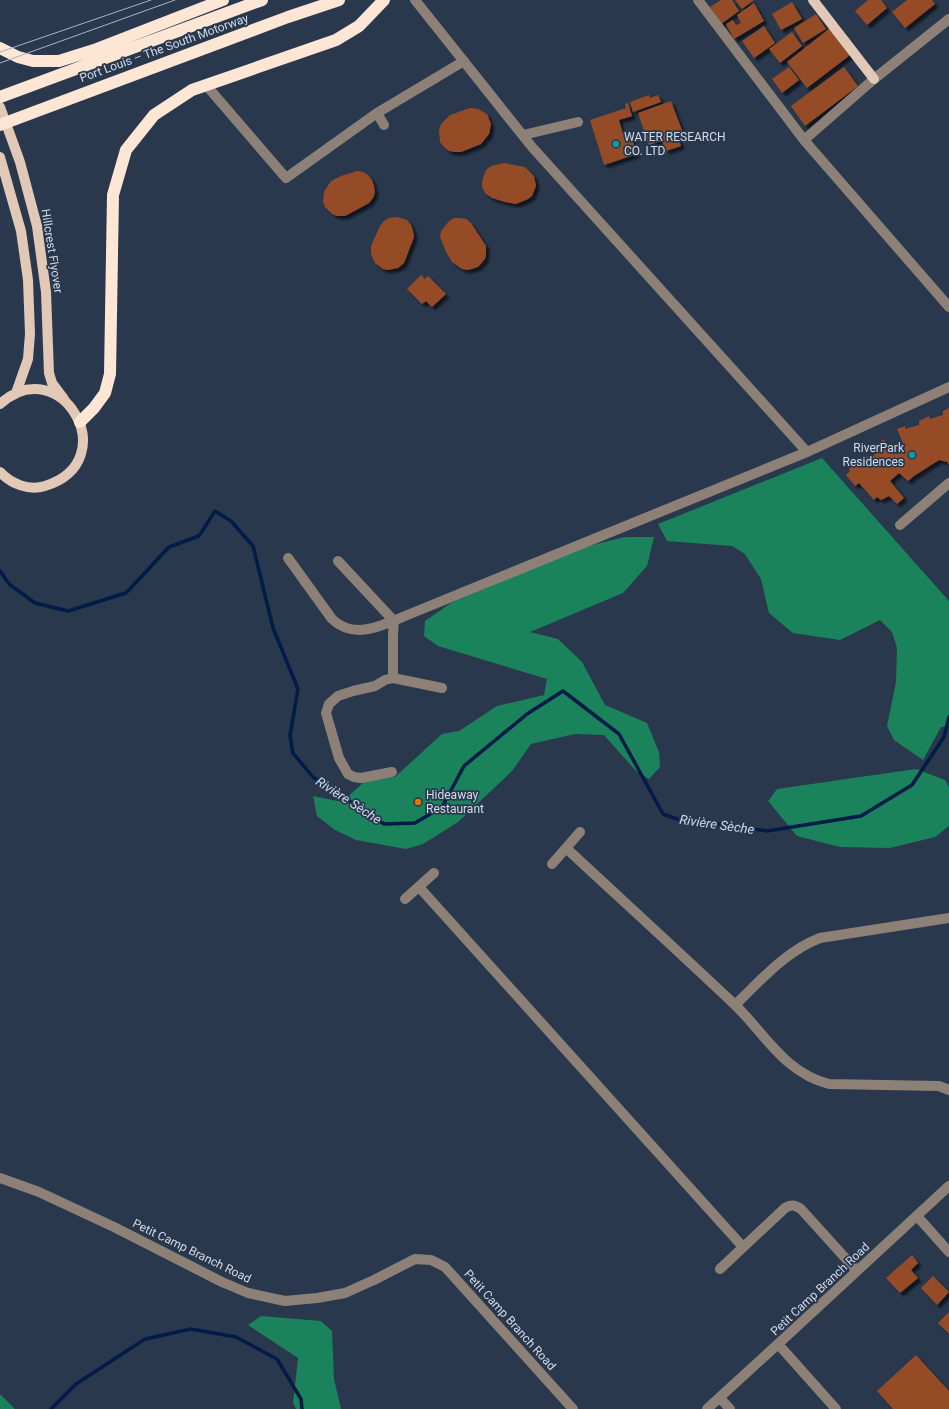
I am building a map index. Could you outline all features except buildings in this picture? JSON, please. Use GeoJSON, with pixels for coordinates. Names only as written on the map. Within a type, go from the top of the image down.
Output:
{"type":"FeatureCollection","features":[{"type":"Feature","properties":{"kind":"highway"},"geometry":{"type":"LineString","coordinates":[[0,48],[18,57],[33,61],[59,60],[94,50],[223,0]]}},
{"type":"Feature","properties":{"kind":"highway","name":"Port Louis – The South Motorway"},"geometry":{"type":"LineString","coordinates":[[0,97],[262,0]]}},
{"type":"Feature","properties":{"kind":"highway","name":"Port Louis – The South Motorway"},"geometry":{"type":"LineString","coordinates":[[0,124],[339,0]]}},
{"type":"Feature","properties":{"kind":"highway"},"geometry":{"type":"LineString","coordinates":[[80,422],[94,408],[104,393],[110,374],[113,195],[126,150],[154,115],[192,90],[336,40],[359,26],[384,0]]}},
{"type":"Feature","properties":{"kind":"main road"},"geometry":{"type":"LineString","coordinates":[[813,0],[874,79]]}},
{"type":"Feature","properties":{"kind":"main road","name":"Hillcrest Flyover"},"geometry":{"type":"LineString","coordinates":[[0,107],[20,162],[37,226],[46,292],[49,373],[52,383],[74,409],[80,422]]}},
{"type":"Feature","properties":{"kind":"main road"},"geometry":{"type":"LineString","coordinates":[[0,157],[21,231],[28,280],[30,334],[28,359],[16,393]]}},
{"type":"Feature","properties":{"kind":"main road"},"geometry":{"type":"LineString","coordinates":[[0,404],[16,393],[28,390],[40,390],[53,393],[64,399]]}},
{"type":"Feature","properties":{"kind":"main road"},"geometry":{"type":"LineString","coordinates":[[0,472],[7,479],[22,486],[40,487],[56,482],[70,472],[80,457],[83,440],[80,422]]}},
{"type":"Feature","properties":{"kind":"street"},"geometry":{"type":"LineString","coordinates":[[415,0],[523,135],[806,452]]}},
{"type":"Feature","properties":{"kind":"street"},"geometry":{"type":"LineString","coordinates":[[698,0],[804,140],[949,307]]}},
{"type":"Feature","properties":{"kind":"street"},"geometry":{"type":"LineString","coordinates":[[804,140],[874,79],[949,19]]}},
{"type":"Feature","properties":{"kind":"street"},"geometry":{"type":"LineString","coordinates":[[206,85],[286,178],[377,114],[464,61]]}},
{"type":"Feature","properties":{"kind":"street"},"geometry":{"type":"LineString","coordinates":[[377,114],[384,125]]}},
{"type":"Feature","properties":{"kind":"street"},"geometry":{"type":"LineString","coordinates":[[523,135],[578,122]]}},
{"type":"Feature","properties":{"kind":"street"},"geometry":{"type":"LineString","coordinates":[[288,558],[332,619],[339,626],[358,630],[369,629],[806,452],[949,387]]}},
{"type":"Feature","properties":{"kind":"street"},"geometry":{"type":"LineString","coordinates":[[900,525],[949,483]]}},
{"type":"Feature","properties":{"kind":"street"},"geometry":{"type":"LineString","coordinates":[[338,561],[394,620],[393,678]]}},
{"type":"Feature","properties":{"kind":"street"},"geometry":{"type":"LineString","coordinates":[[392,772],[361,778],[348,774],[339,758],[326,713],[329,704],[338,696],[374,686],[385,680],[393,678],[442,688]]}},
{"type":"Feature","properties":{"kind":"street"},"geometry":{"type":"LineString","coordinates":[[552,864],[580,832]]}},
{"type":"Feature","properties":{"kind":"street"},"geometry":{"type":"LineString","coordinates":[[566,848],[735,1005],[786,1062],[804,1074],[817,1080],[837,1085],[939,1086],[949,1090]]}},
{"type":"Feature","properties":{"kind":"street"},"geometry":{"type":"LineString","coordinates":[[405,899],[434,873]]}},
{"type":"Feature","properties":{"kind":"street"},"geometry":{"type":"LineString","coordinates":[[419,887],[743,1247]]}},
{"type":"Feature","properties":{"kind":"street"},"geometry":{"type":"LineString","coordinates":[[735,1005],[779,964],[810,942],[820,938],[949,918]]}},
{"type":"Feature","properties":{"kind":"street","name":"Petit Camp Branch Road"},"geometry":{"type":"LineString","coordinates":[[0,1178],[39,1192],[114,1227],[222,1282],[248,1293],[285,1301],[346,1293],[415,1259],[431,1260],[445,1267],[573,1409]]}},
{"type":"Feature","properties":{"kind":"street","name":"Petit Camp Branch Road"},"geometry":{"type":"LineString","coordinates":[[707,1409],[949,1186]]}},
{"type":"Feature","properties":{"kind":"street"},"geometry":{"type":"LineString","coordinates":[[720,1269],[785,1208],[794,1205],[802,1209],[857,1271]]}},
{"type":"Feature","properties":{"kind":"street"},"geometry":{"type":"LineString","coordinates":[[917,1216],[949,1252]]}},
{"type":"Feature","properties":{"kind":"street"},"geometry":{"type":"LineString","coordinates":[[778,1344],[836,1409]]}},
{"type":"Feature","properties":{"kind":"street"},"geometry":{"type":"LineString","coordinates":[[720,1398],[730,1409]]}},
{"type":"Feature","properties":{"kind":"green space"},"geometry":{"type":"Polygon","coordinates":[[[822,458],[949,601],[949,726],[941,727],[923,760],[894,740],[887,726],[896,682],[897,648],[892,632],[880,620],[840,640],[793,633],[769,613],[761,579],[745,554],[732,546],[667,541],[658,524],[822,458]]]}},
{"type":"Feature","properties":{"kind":"green space"},"geometry":{"type":"Polygon","coordinates":[[[625,537],[654,537],[647,566],[623,593],[530,632],[558,639],[582,662],[605,705],[647,723],[659,752],[660,767],[649,779],[636,771],[604,735],[575,734],[531,744],[512,771],[458,822],[423,844],[406,849],[356,840],[335,830],[317,816],[313,796],[342,802],[365,781],[395,777],[442,734],[459,731],[497,706],[544,695],[547,679],[438,646],[424,636],[425,621],[451,603],[580,548],[625,537]]]}},
{"type":"Feature","properties":{"kind":"green space"},"geometry":{"type":"Polygon","coordinates":[[[916,769],[945,780],[949,787],[949,826],[935,837],[890,848],[840,847],[797,836],[768,801],[777,789],[916,769]]]}},
{"type":"Feature","properties":{"kind":"green space"},"geometry":{"type":"Polygon","coordinates":[[[261,1316],[321,1321],[332,1331],[334,1379],[341,1409],[296,1409],[293,1403],[298,1358],[248,1325],[261,1316]]]}},
{"type":"Feature","properties":{"kind":"green space"},"geometry":{"type":"Polygon","coordinates":[[[1,1395],[15,1409],[0,1409],[1,1395]]]}},
{"type":"Feature","properties":{"kind":"waterway","name":"Rivière Sèche"},"geometry":{"type":"LineString","coordinates":[[0,571],[9,584],[35,603],[68,611],[126,593],[169,547],[199,536],[215,511],[231,521],[253,546],[273,628],[298,689],[290,736],[293,753],[313,777],[384,824],[415,823],[442,807],[464,766],[527,714],[563,691],[619,734],[663,814],[677,819],[767,831],[861,816],[912,785],[944,737],[949,717]]}},
{"type":"Feature","properties":{"kind":"waterway"},"geometry":{"type":"LineString","coordinates":[[51,1409],[76,1384],[145,1339],[191,1329],[236,1337],[277,1359],[301,1399],[302,1409]]}},
{"type":"Feature","properties":{"kind":"tram line"},"geometry":{"type":"LineString","coordinates":[[0,52],[151,0]]}},
{"type":"Feature","properties":{"kind":"tram line"},"geometry":{"type":"LineString","coordinates":[[0,63],[175,0]]}},
{"type":"Feature","properties":{"kind":"place","name":"WATER RESEARCH CO. LTD"},"geometry":{"type":"Point","coordinates":[616,144]}},
{"type":"Feature","properties":{"kind":"place","name":"RiverPark Residences"},"geometry":{"type":"Point","coordinates":[912,455]}},
{"type":"Feature","properties":{"kind":"place","name":"Hideaway Restaurant"},"geometry":{"type":"Point","coordinates":[418,802]}}]}
